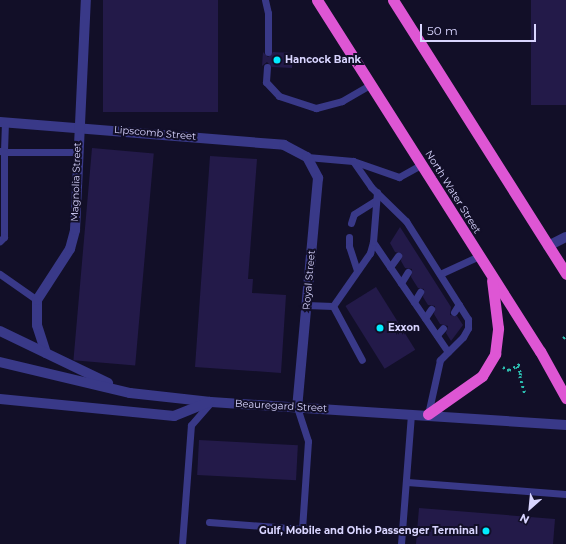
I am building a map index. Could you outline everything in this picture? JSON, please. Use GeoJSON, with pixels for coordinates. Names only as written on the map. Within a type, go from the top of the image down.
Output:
{"type":"FeatureCollection","features":[{"type":"Feature","properties":{"kind":"highway","name":"North Water Street"},"geometry":{"type":"LineString","coordinates":[[317,0],[372,84],[421,165],[540,351],[566,398]]}},
{"type":"Feature","properties":{"kind":"highway"},"geometry":{"type":"LineString","coordinates":[[393,0],[566,274]]}},
{"type":"Feature","properties":{"kind":"highway"},"geometry":{"type":"LineString","coordinates":[[428,414],[482,376],[494,354],[498,328],[492,277]]}},
{"type":"Feature","properties":{"kind":"street","name":"Magnolia Street"},"geometry":{"type":"LineString","coordinates":[[37,300],[65,258],[73,238],[86,0]]}},
{"type":"Feature","properties":{"kind":"street","name":"Lipscomb Street"},"geometry":{"type":"LineString","coordinates":[[2,122],[284,145],[307,157]]}},
{"type":"Feature","properties":{"kind":"street","name":"Royal Street"},"geometry":{"type":"LineString","coordinates":[[297,406],[318,178],[307,157]]}},
{"type":"Feature","properties":{"kind":"street"},"geometry":{"type":"LineString","coordinates":[[548,246],[566,236]]}},
{"type":"Feature","properties":{"kind":"street"},"geometry":{"type":"LineString","coordinates":[[37,300],[37,325],[46,352]]}},
{"type":"Feature","properties":{"kind":"street"},"geometry":{"type":"LineString","coordinates":[[0,331],[46,352],[76,370],[130,392]]}},
{"type":"Feature","properties":{"kind":"street","name":"Beauregard Street"},"geometry":{"type":"LineString","coordinates":[[0,362],[130,392],[211,402],[428,414],[566,425]]}},
{"type":"Feature","properties":{"kind":"street"},"geometry":{"type":"LineString","coordinates":[[0,398],[174,416],[211,402]]}},
{"type":"Feature","properties":{"kind":"lane"},"geometry":{"type":"LineString","coordinates":[[265,0],[268,13],[268,52]]}},
{"type":"Feature","properties":{"kind":"lane"},"geometry":{"type":"LineString","coordinates":[[267,67],[266,82],[279,96],[316,108],[342,101],[372,84]]}},
{"type":"Feature","properties":{"kind":"lane"},"geometry":{"type":"LineString","coordinates":[[0,242],[4,237],[2,122]]}},
{"type":"Feature","properties":{"kind":"lane"},"geometry":{"type":"LineString","coordinates":[[2,151],[77,152]]}},
{"type":"Feature","properties":{"kind":"lane"},"geometry":{"type":"LineString","coordinates":[[307,157],[353,161],[398,177],[421,165]]}},
{"type":"Feature","properties":{"kind":"lane"},"geometry":{"type":"LineString","coordinates":[[353,161],[377,192],[406,221],[468,319],[468,328],[440,360],[428,414]]}},
{"type":"Feature","properties":{"kind":"lane"},"geometry":{"type":"LineString","coordinates":[[333,306],[370,253],[373,242],[377,192]]}},
{"type":"Feature","properties":{"kind":"lane"},"geometry":{"type":"LineString","coordinates":[[351,222],[354,214],[376,200]]}},
{"type":"Feature","properties":{"kind":"lane"},"geometry":{"type":"LineString","coordinates":[[408,240],[414,232]]}},
{"type":"Feature","properties":{"kind":"lane"},"geometry":{"type":"LineString","coordinates":[[349,237],[349,246],[357,270]]}},
{"type":"Feature","properties":{"kind":"lane"},"geometry":{"type":"LineString","coordinates":[[373,242],[448,352]]}},
{"type":"Feature","properties":{"kind":"lane"},"geometry":{"type":"LineString","coordinates":[[419,257],[424,249]]}},
{"type":"Feature","properties":{"kind":"lane"},"geometry":{"type":"LineString","coordinates":[[390,266],[398,256]]}},
{"type":"Feature","properties":{"kind":"lane"},"geometry":{"type":"LineString","coordinates":[[431,276],[438,271],[479,256]]}},
{"type":"Feature","properties":{"kind":"lane"},"geometry":{"type":"LineString","coordinates":[[401,283],[408,272]]}},
{"type":"Feature","properties":{"kind":"lane"},"geometry":{"type":"LineString","coordinates":[[0,274],[37,300]]}},
{"type":"Feature","properties":{"kind":"lane"},"geometry":{"type":"LineString","coordinates":[[442,292],[446,284]]}},
{"type":"Feature","properties":{"kind":"lane"},"geometry":{"type":"LineString","coordinates":[[414,302],[420,292]]}},
{"type":"Feature","properties":{"kind":"lane"},"geometry":{"type":"LineString","coordinates":[[454,312],[459,304]]}},
{"type":"Feature","properties":{"kind":"lane"},"geometry":{"type":"LineString","coordinates":[[306,305],[333,306]]}},
{"type":"Feature","properties":{"kind":"lane"},"geometry":{"type":"LineString","coordinates":[[333,306],[362,360]]}},
{"type":"Feature","properties":{"kind":"lane"},"geometry":{"type":"LineString","coordinates":[[426,318],[431,309]]}},
{"type":"Feature","properties":{"kind":"lane"},"geometry":{"type":"LineString","coordinates":[[437,335],[443,328]]}},
{"type":"Feature","properties":{"kind":"lane"},"geometry":{"type":"LineString","coordinates":[[182,544],[191,425],[211,402]]}},
{"type":"Feature","properties":{"kind":"lane"},"geometry":{"type":"LineString","coordinates":[[209,522],[302,528],[308,441],[297,406]]}},
{"type":"Feature","properties":{"kind":"lane"},"geometry":{"type":"LineString","coordinates":[[401,544],[407,482],[411,413]]}},
{"type":"Feature","properties":{"kind":"lane"},"geometry":{"type":"LineString","coordinates":[[407,482],[566,494]]}},
{"type":"Feature","properties":{"kind":"path"},"geometry":{"type":"LineString","coordinates":[[502,366],[509,370],[519,365],[522,373],[520,376],[525,393]]}},
{"type":"Feature","properties":{"kind":"building"},"geometry":{"type":"Polygon","coordinates":[[[103,0],[218,0],[218,112],[103,112],[103,0]]]}},
{"type":"Feature","properties":{"kind":"building"},"geometry":{"type":"Polygon","coordinates":[[[531,0],[566,0],[566,105],[531,105],[531,0]]]}},
{"type":"Feature","properties":{"kind":"building","name":"Hancock Bank"},"geometry":{"type":"Polygon","coordinates":[[[263,52],[268,57],[273,52],[293,53],[292,68],[272,67],[267,62],[262,66],[263,52]]]}},
{"type":"Feature","properties":{"kind":"building"},"geometry":{"type":"Polygon","coordinates":[[[92,148],[154,153],[135,366],[73,360],[92,148]]]}},
{"type":"Feature","properties":{"kind":"building"},"geometry":{"type":"Polygon","coordinates":[[[210,156],[257,159],[248,279],[253,279],[252,293],[286,295],[281,373],[195,367],[210,156]]]}},
{"type":"Feature","properties":{"kind":"building","name":"Exxon"},"geometry":{"type":"Polygon","coordinates":[[[400,227],[451,307],[450,315],[457,316],[463,325],[451,341],[446,333],[448,326],[440,324],[434,314],[435,306],[428,305],[423,297],[424,289],[418,288],[411,277],[412,269],[405,268],[401,261],[402,254],[395,252],[390,243],[400,227]]]}},
{"type":"Feature","properties":{"kind":"building","name":"Exxon"},"geometry":{"type":"Polygon","coordinates":[[[376,287],[415,350],[385,369],[345,306],[376,287]]]}},
{"type":"Feature","properties":{"kind":"building"},"geometry":{"type":"Polygon","coordinates":[[[199,440],[298,445],[296,480],[197,475],[199,440]]]}},
{"type":"Feature","properties":{"kind":"building","name":"Gulf, Mobile and Ohio Passenger Terminal"},"geometry":{"type":"Polygon","coordinates":[[[419,508],[555,519],[553,544],[416,544],[419,508]]]}},
{"type":"Feature","properties":{"kind":"place","name":"Hancock Bank"},"geometry":{"type":"Point","coordinates":[277,60]}},
{"type":"Feature","properties":{"kind":"place","name":"Exxon"},"geometry":{"type":"Point","coordinates":[380,328]}},
{"type":"Feature","properties":{"kind":"place","name":"Gulf, Mobile and Ohio Passenger Terminal"},"geometry":{"type":"Point","coordinates":[486,531]}}]}
